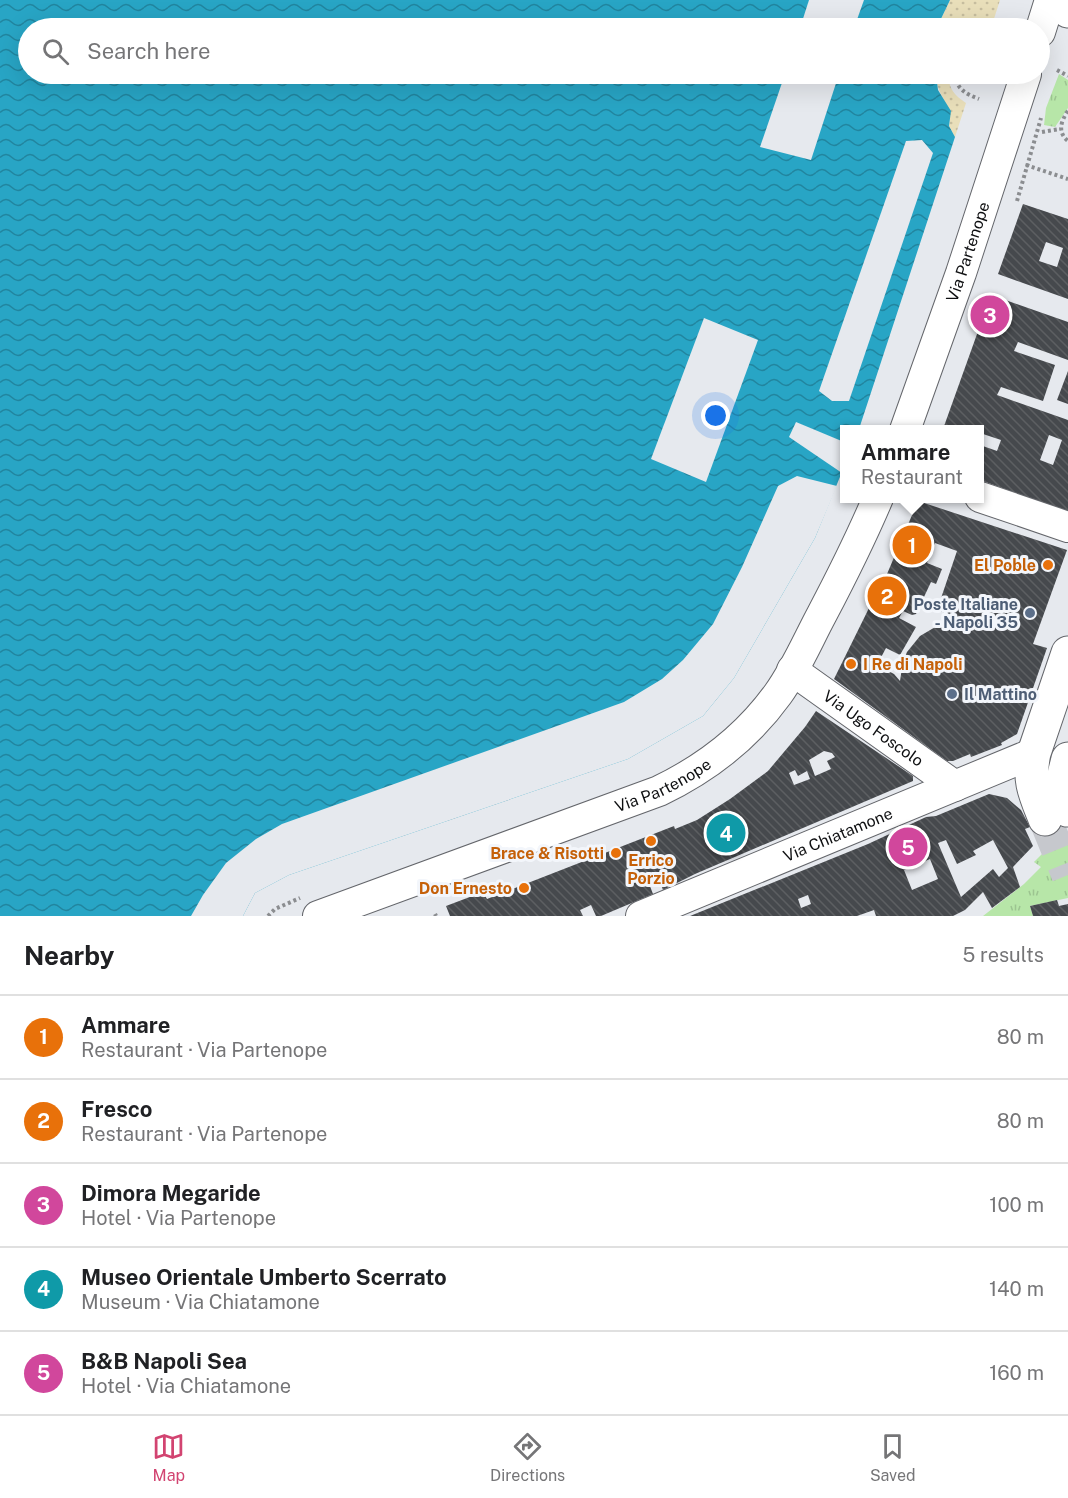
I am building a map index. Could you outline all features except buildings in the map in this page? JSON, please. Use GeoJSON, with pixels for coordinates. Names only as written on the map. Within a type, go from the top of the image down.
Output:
{"type":"FeatureCollection","features":[{"type":"Feature","properties":{"kind":"main road"},"geometry":{"type":"LineString","coordinates":[[1060,0],[1068,11]]}},
{"type":"Feature","properties":{"kind":"main road"},"geometry":{"type":"LineString","coordinates":[[1056,814],[1031,781],[1034,753],[1068,653]]}},
{"type":"Feature","properties":{"kind":"main road"},"geometry":{"type":"LineString","coordinates":[[1056,814],[1068,759]]}},
{"type":"Feature","properties":{"kind":"street"},"geometry":{"type":"LineString","coordinates":[[1044,18],[1050,0]]}},
{"type":"Feature","properties":{"kind":"street","name":"Via Partenope"},"geometry":{"type":"LineString","coordinates":[[905,425],[961,273],[1014,161],[1025,84]]}},
{"type":"Feature","properties":{"kind":"street"},"geometry":{"type":"LineString","coordinates":[[984,498],[1068,527]]}},
{"type":"Feature","properties":{"kind":"street","name":"Via Partenope"},"geometry":{"type":"LineString","coordinates":[[314,905],[651,794],[707,766],[736,742],[767,708],[792,670],[844,571],[876,503]]}},
{"type":"Feature","properties":{"kind":"street","name":"Via Ugo Foscolo"},"geometry":{"type":"LineString","coordinates":[[792,670],[955,786]]}},
{"type":"Feature","properties":{"kind":"street","name":"Via Chiatamone"},"geometry":{"type":"LineString","coordinates":[[641,916],[1034,753]]}},
{"type":"Feature","properties":{"kind":"path"},"geometry":{"type":"LineString","coordinates":[[1057,70],[1068,76]]}},
{"type":"Feature","properties":{"kind":"path"},"geometry":{"type":"LineString","coordinates":[[958,84],[970,96],[979,99]]}},
{"type":"Feature","properties":{"kind":"path"},"geometry":{"type":"LineString","coordinates":[[1068,111],[1062,120],[1060,129],[1068,141]]}},
{"type":"Feature","properties":{"kind":"path"},"geometry":{"type":"LineString","coordinates":[[1017,201],[1014,161],[1041,118]]}},
{"type":"Feature","properties":{"kind":"path"},"geometry":{"type":"LineString","coordinates":[[1042,132],[1060,129]]}},
{"type":"Feature","properties":{"kind":"path"},"geometry":{"type":"LineString","coordinates":[[1014,161],[1068,179]]}},
{"type":"Feature","properties":{"kind":"path"},"geometry":{"type":"LineString","coordinates":[[268,916],[282,905],[314,905]]}},
{"type":"Feature","properties":{"kind":"green space"},"geometry":{"type":"Polygon","coordinates":[[[1059,74],[1068,80],[1068,108],[1055,127],[1044,125],[1046,108],[1059,74]]]}},
{"type":"Feature","properties":{"kind":"green space"},"geometry":{"type":"Polygon","coordinates":[[[1068,836],[1068,898],[1030,906],[1033,916],[983,916],[1024,884],[1041,867],[1034,862],[1055,841],[1068,836]]]}},
{"type":"Feature","properties":{"kind":"sand"},"geometry":{"type":"Polygon","coordinates":[[[950,0],[1000,0],[994,18],[941,18],[950,0]]]}},
{"type":"Feature","properties":{"kind":"sand"},"geometry":{"type":"Polygon","coordinates":[[[937,84],[950,84],[958,97],[966,103],[955,137],[949,126],[947,106],[937,84]]]}},
{"type":"Feature","properties":{"kind":"water"},"geometry":{"type":"Polygon","coordinates":[[[0,0],[950,0],[941,18],[18,18],[18,84],[937,84],[938,90],[951,111],[949,126],[955,137],[860,425],[840,425],[840,477],[815,538],[734,678],[703,716],[628,759],[289,875],[255,893],[243,916],[0,916],[0,0]]]}},
{"type":"Feature","properties":{"kind":"pier"},"geometry":{"type":"Polygon","coordinates":[[[809,0],[864,0],[858,18],[803,18],[809,0]]]}},
{"type":"Feature","properties":{"kind":"pier"},"geometry":{"type":"Polygon","coordinates":[[[782,84],[836,84],[811,160],[760,147],[782,84]]]}},
{"type":"Feature","properties":{"kind":"pier"},"geometry":{"type":"Polygon","coordinates":[[[922,140],[933,153],[849,401],[832,401],[819,391],[906,141],[922,140]]]}},
{"type":"Feature","properties":{"kind":"pier"},"geometry":{"type":"Polygon","coordinates":[[[704,318],[758,340],[706,482],[651,459],[704,318]]]}},
{"type":"Feature","properties":{"kind":"pier"},"geometry":{"type":"Polygon","coordinates":[[[796,422],[840,440],[840,472],[789,437],[796,422]]]}},
{"type":"Feature","properties":{"kind":"pier"},"geometry":{"type":"Polygon","coordinates":[[[797,476],[837,486],[815,538],[734,678],[703,716],[628,759],[289,875],[255,893],[243,916],[191,916],[226,863],[256,839],[282,824],[624,702],[662,679],[683,660],[713,624],[742,567],[778,486],[797,476]]]}},
{"type":"Feature","properties":{"kind":"tunnel"},"geometry":{"type":"LineString","coordinates":[[1045,819],[1068,875]]}},
{"type":"Feature","properties":{"kind":"place","name":"Dimora Megaride"},"geometry":{"type":"Point","coordinates":[990,315]}},
{"type":"Feature","properties":{"kind":"place","name":"Ammare"},"geometry":{"type":"Point","coordinates":[912,545]}},
{"type":"Feature","properties":{"kind":"place","name":"El Poble"},"geometry":{"type":"Point","coordinates":[1048,565]}},
{"type":"Feature","properties":{"kind":"place","name":"Fresco"},"geometry":{"type":"Point","coordinates":[887,596]}},
{"type":"Feature","properties":{"kind":"place","name":"Poste Italiane - Napoli 35"},"geometry":{"type":"Point","coordinates":[1030,613]}},
{"type":"Feature","properties":{"kind":"place","name":"I Re di Napoli"},"geometry":{"type":"Point","coordinates":[851,664]}},
{"type":"Feature","properties":{"kind":"place","name":"Il Mattino"},"geometry":{"type":"Point","coordinates":[952,694]}},
{"type":"Feature","properties":{"kind":"place","name":"Museo Orientale Umberto Scerrato"},"geometry":{"type":"Point","coordinates":[726,833]}},
{"type":"Feature","properties":{"kind":"place","name":"Errico Porzio"},"geometry":{"type":"Point","coordinates":[651,841]}},
{"type":"Feature","properties":{"kind":"place","name":"B&B Napoli Sea"},"geometry":{"type":"Point","coordinates":[908,847]}},
{"type":"Feature","properties":{"kind":"place","name":"Brace & Risotti"},"geometry":{"type":"Point","coordinates":[616,853]}},
{"type":"Feature","properties":{"kind":"place","name":"Don Ernesto"},"geometry":{"type":"Point","coordinates":[524,888]}}]}
